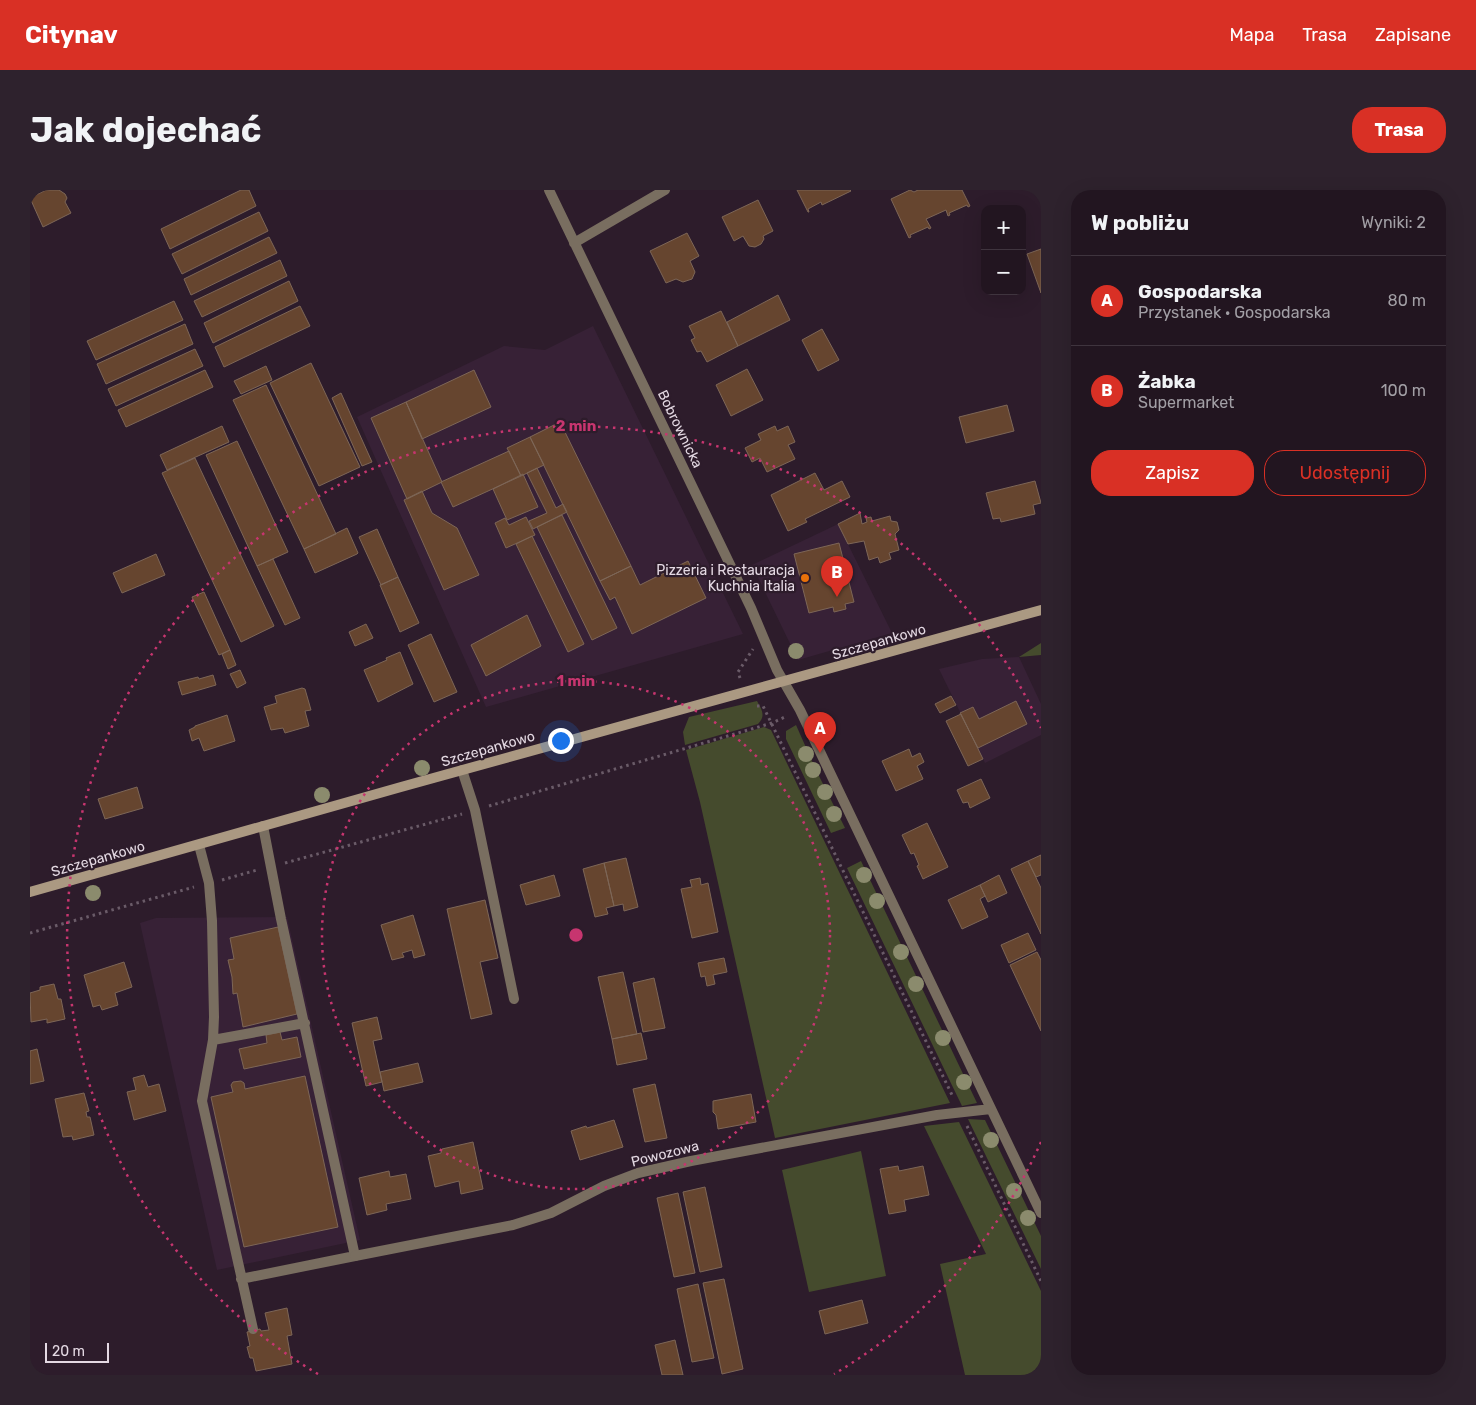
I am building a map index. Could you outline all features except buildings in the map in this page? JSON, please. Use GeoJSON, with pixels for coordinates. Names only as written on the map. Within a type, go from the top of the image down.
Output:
{"type":"FeatureCollection","features":[{"type":"Feature","properties":{"kind":"street","name":"Bobrownicka"},"geometry":{"type":"LineString","coordinates":[[549,190],[750,608],[777,670],[800,710],[1041,1213]]}},
{"type":"Feature","properties":{"kind":"street"},"geometry":{"type":"LineString","coordinates":[[574,243],[665,190]]}},
{"type":"Feature","properties":{"kind":"street","name":"Szczepankowo"},"geometry":{"type":"LineString","coordinates":[[30,892],[1041,610]]}},
{"type":"Feature","properties":{"kind":"street"},"geometry":{"type":"LineString","coordinates":[[462,770],[475,810],[514,999]]}},
{"type":"Feature","properties":{"kind":"street"},"geometry":{"type":"LineString","coordinates":[[263,826],[355,1256]]}},
{"type":"Feature","properties":{"kind":"street"},"geometry":{"type":"LineString","coordinates":[[199,845],[209,883],[212,921],[214,1017],[202,1101],[253,1329]]}},
{"type":"Feature","properties":{"kind":"street"},"geometry":{"type":"LineString","coordinates":[[212,1040],[305,1024]]}},
{"type":"Feature","properties":{"kind":"street","name":"Powozowa"},"geometry":{"type":"LineString","coordinates":[[241,1279],[513,1225],[550,1213],[604,1186],[638,1173],[873,1126],[937,1115],[991,1109]]}},
{"type":"Feature","properties":{"kind":"path"},"geometry":{"type":"LineString","coordinates":[[30,933],[475,810],[772,723],[790,715]]}},
{"type":"Feature","properties":{"kind":"path"},"geometry":{"type":"LineString","coordinates":[[772,723],[1041,1281]]}},
{"type":"Feature","properties":{"kind":"shaded area"},"geometry":{"type":"Polygon","coordinates":[[[593,326],[743,634],[486,707],[357,417],[504,346],[545,350],[593,326]]]}},
{"type":"Feature","properties":{"kind":"shaded area"},"geometry":{"type":"Polygon","coordinates":[[[838,524],[892,633],[798,660],[752,565],[838,524]]]}},
{"type":"Feature","properties":{"kind":"shaded area"},"geometry":{"type":"Polygon","coordinates":[[[1019,657],[1041,704],[1041,735],[985,763],[939,669],[982,659],[1019,657]]]}},
{"type":"Feature","properties":{"kind":"shaded area"},"geometry":{"type":"Polygon","coordinates":[[[287,917],[360,1240],[217,1270],[140,923],[156,918],[287,917]]]}},
{"type":"Feature","properties":{"kind":"green space"},"geometry":{"type":"Polygon","coordinates":[[[1041,643],[1041,655],[1019,657],[1041,643]]]}},
{"type":"Feature","properties":{"kind":"green space"},"geometry":{"type":"Polygon","coordinates":[[[757,701],[763,716],[758,724],[685,745],[683,732],[689,717],[757,701]]]}},
{"type":"Feature","properties":{"kind":"green space"},"geometry":{"type":"Polygon","coordinates":[[[796,725],[845,828],[831,833],[786,739],[786,731],[796,725]]]}},
{"type":"Feature","properties":{"kind":"green space"},"geometry":{"type":"Polygon","coordinates":[[[764,727],[771,730],[950,1103],[775,1138],[700,802],[686,750],[764,727]]]}},
{"type":"Feature","properties":{"kind":"green space"},"geometry":{"type":"Polygon","coordinates":[[[861,861],[977,1103],[962,1106],[847,868],[861,861]]]}},
{"type":"Feature","properties":{"kind":"green space"},"geometry":{"type":"Polygon","coordinates":[[[968,1119],[985,1120],[1041,1236],[1041,1269],[968,1119]]]}},
{"type":"Feature","properties":{"kind":"green space"},"geometry":{"type":"Polygon","coordinates":[[[959,1122],[1041,1291],[1041,1375],[965,1375],[940,1264],[986,1254],[924,1126],[959,1122]]]}},
{"type":"Feature","properties":{"kind":"green space"},"geometry":{"type":"Polygon","coordinates":[[[861,1151],[886,1276],[809,1292],[782,1170],[861,1151]]]}},
{"type":"Feature","properties":{"kind":"place","name":"Pizzeria i Restauracja Kuchnia Italia"},"geometry":{"type":"Point","coordinates":[805,578]}},
{"type":"Feature","properties":{"kind":"place","name":"Żabka"},"geometry":{"type":"Point","coordinates":[837,597]}},
{"type":"Feature","properties":{"kind":"place","name":"Gospodarska"},"geometry":{"type":"Point","coordinates":[820,753]}}]}
